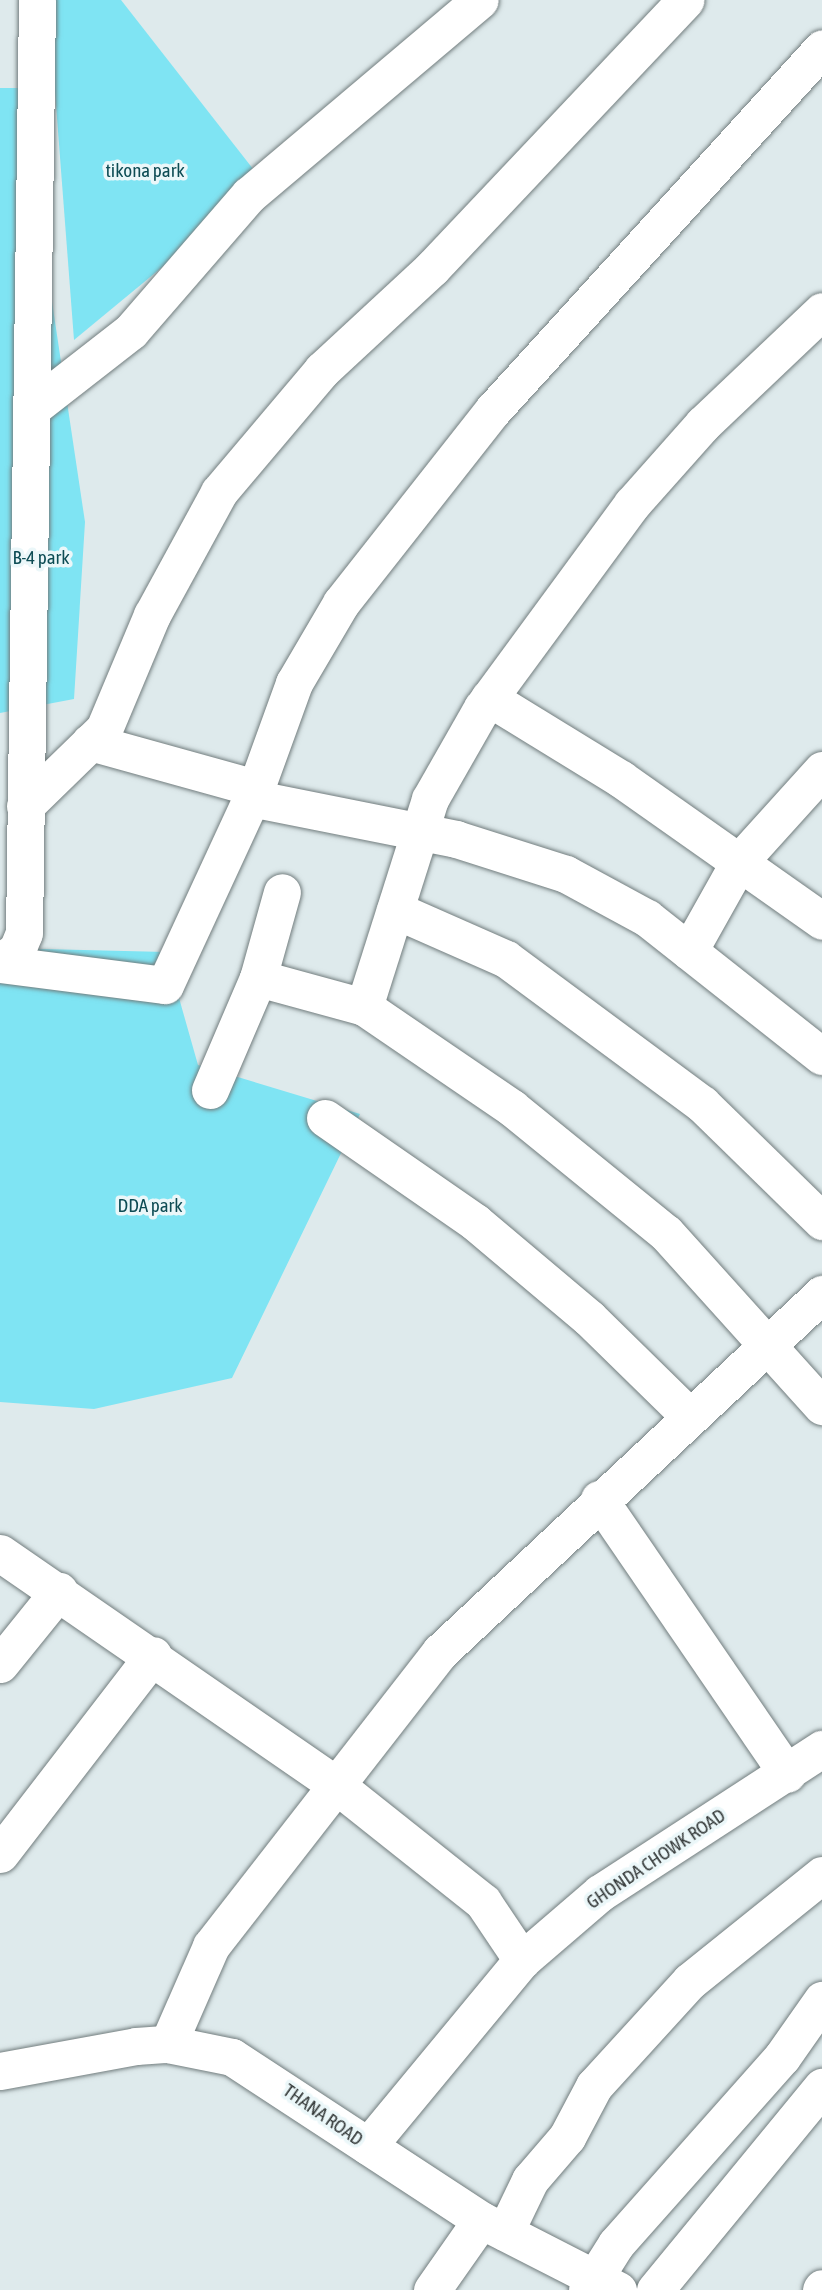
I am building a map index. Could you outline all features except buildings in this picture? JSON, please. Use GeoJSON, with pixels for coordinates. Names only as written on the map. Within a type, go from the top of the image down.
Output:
{"type":"FeatureCollection","features":[{"type":"Feature","properties":{"kind":"street"},"geometry":{"type":"LineString","coordinates":[[0,963],[17,950],[24,933],[24,806],[14,547],[36,405],[37,0]]}},
{"type":"Feature","properties":{"kind":"street"},"geometry":{"type":"LineString","coordinates":[[36,405],[131,331],[249,195],[480,0]]}},
{"type":"Feature","properties":{"kind":"street"},"geometry":{"type":"LineString","coordinates":[[24,806],[104,729],[152,615],[219,492],[322,370],[432,268],[685,0]]}},
{"type":"Feature","properties":{"kind":"street"},"geometry":{"type":"LineString","coordinates":[[0,963],[165,985],[254,793],[294,683],[341,603],[493,410],[822,48]]}},
{"type":"Feature","properties":{"kind":"street"},"geometry":{"type":"LineString","coordinates":[[363,1007],[430,799],[489,698],[632,504],[704,425],[822,311]]}},
{"type":"Feature","properties":{"kind":"street"},"geometry":{"type":"LineString","coordinates":[[489,698],[739,862],[822,921]]}},
{"type":"Feature","properties":{"kind":"street"},"geometry":{"type":"LineString","coordinates":[[90,742],[254,793],[419,832],[566,874],[647,918],[822,1056]]}},
{"type":"Feature","properties":{"kind":"street"},"geometry":{"type":"LineString","coordinates":[[689,951],[739,862],[822,770]]}},
{"type":"Feature","properties":{"kind":"street"},"geometry":{"type":"LineString","coordinates":[[210,1090],[258,978],[282,892]]}},
{"type":"Feature","properties":{"kind":"street"},"geometry":{"type":"LineString","coordinates":[[395,910],[506,959],[702,1104],[822,1221]]}},
{"type":"Feature","properties":{"kind":"street"},"geometry":{"type":"LineString","coordinates":[[258,978],[363,1007],[512,1108],[656,1224],[769,1340],[822,1406]]}},
{"type":"Feature","properties":{"kind":"street"},"geometry":{"type":"LineString","coordinates":[[325,1118],[475,1222],[589,1318],[687,1414]]}},
{"type":"Feature","properties":{"kind":"street"},"geometry":{"type":"LineString","coordinates":[[169,2044],[211,1946],[440,1652],[687,1414],[822,1294]]}},
{"type":"Feature","properties":{"kind":"street"},"geometry":{"type":"LineString","coordinates":[[599,1499],[787,1774]]}},
{"type":"Feature","properties":{"kind":"street"},"geometry":{"type":"LineString","coordinates":[[0,1553],[153,1655],[336,1785],[483,1902],[522,1960]]}},
{"type":"Feature","properties":{"kind":"street"},"geometry":{"type":"LineString","coordinates":[[0,1664],[59,1591]]}},
{"type":"Feature","properties":{"kind":"street"},"geometry":{"type":"LineString","coordinates":[[0,1854],[153,1655]]}},
{"type":"Feature","properties":{"kind":"street","name":"GHONDA CHOWK ROAD"},"geometry":{"type":"LineString","coordinates":[[368,2146],[522,1960],[600,1893],[822,1749]]}},
{"type":"Feature","properties":{"kind":"street"},"geometry":{"type":"LineString","coordinates":[[432,2290],[493,2226],[567,2137],[594,2087],[690,1981],[822,1875]]}},
{"type":"Feature","properties":{"kind":"street"},"geometry":{"type":"LineString","coordinates":[[600,2286],[617,2244],[782,2057],[822,2000]]}},
{"type":"Feature","properties":{"kind":"street","name":"THANA ROAD"},"geometry":{"type":"LineString","coordinates":[[0,2071],[169,2044],[232,2057],[493,2226],[600,2286]]}},
{"type":"Feature","properties":{"kind":"street"},"geometry":{"type":"LineString","coordinates":[[655,2290],[822,2087]]}},
{"type":"Feature","properties":{"kind":"green space","name":"tikona park"},"geometry":{"type":"Polygon","coordinates":[[[48,0],[121,0],[264,183],[74,340],[48,0]]]}},
{"type":"Feature","properties":{"kind":"green space","name":"B-4 park"},"geometry":{"type":"Polygon","coordinates":[[[0,88],[20,88],[85,522],[74,699],[0,713],[0,88]]]}},
{"type":"Feature","properties":{"kind":"green space","name":"DDA park"},"geometry":{"type":"Polygon","coordinates":[[[0,948],[166,952],[198,1065],[360,1114],[232,1378],[94,1409],[0,1402],[0,948]]]}}]}
